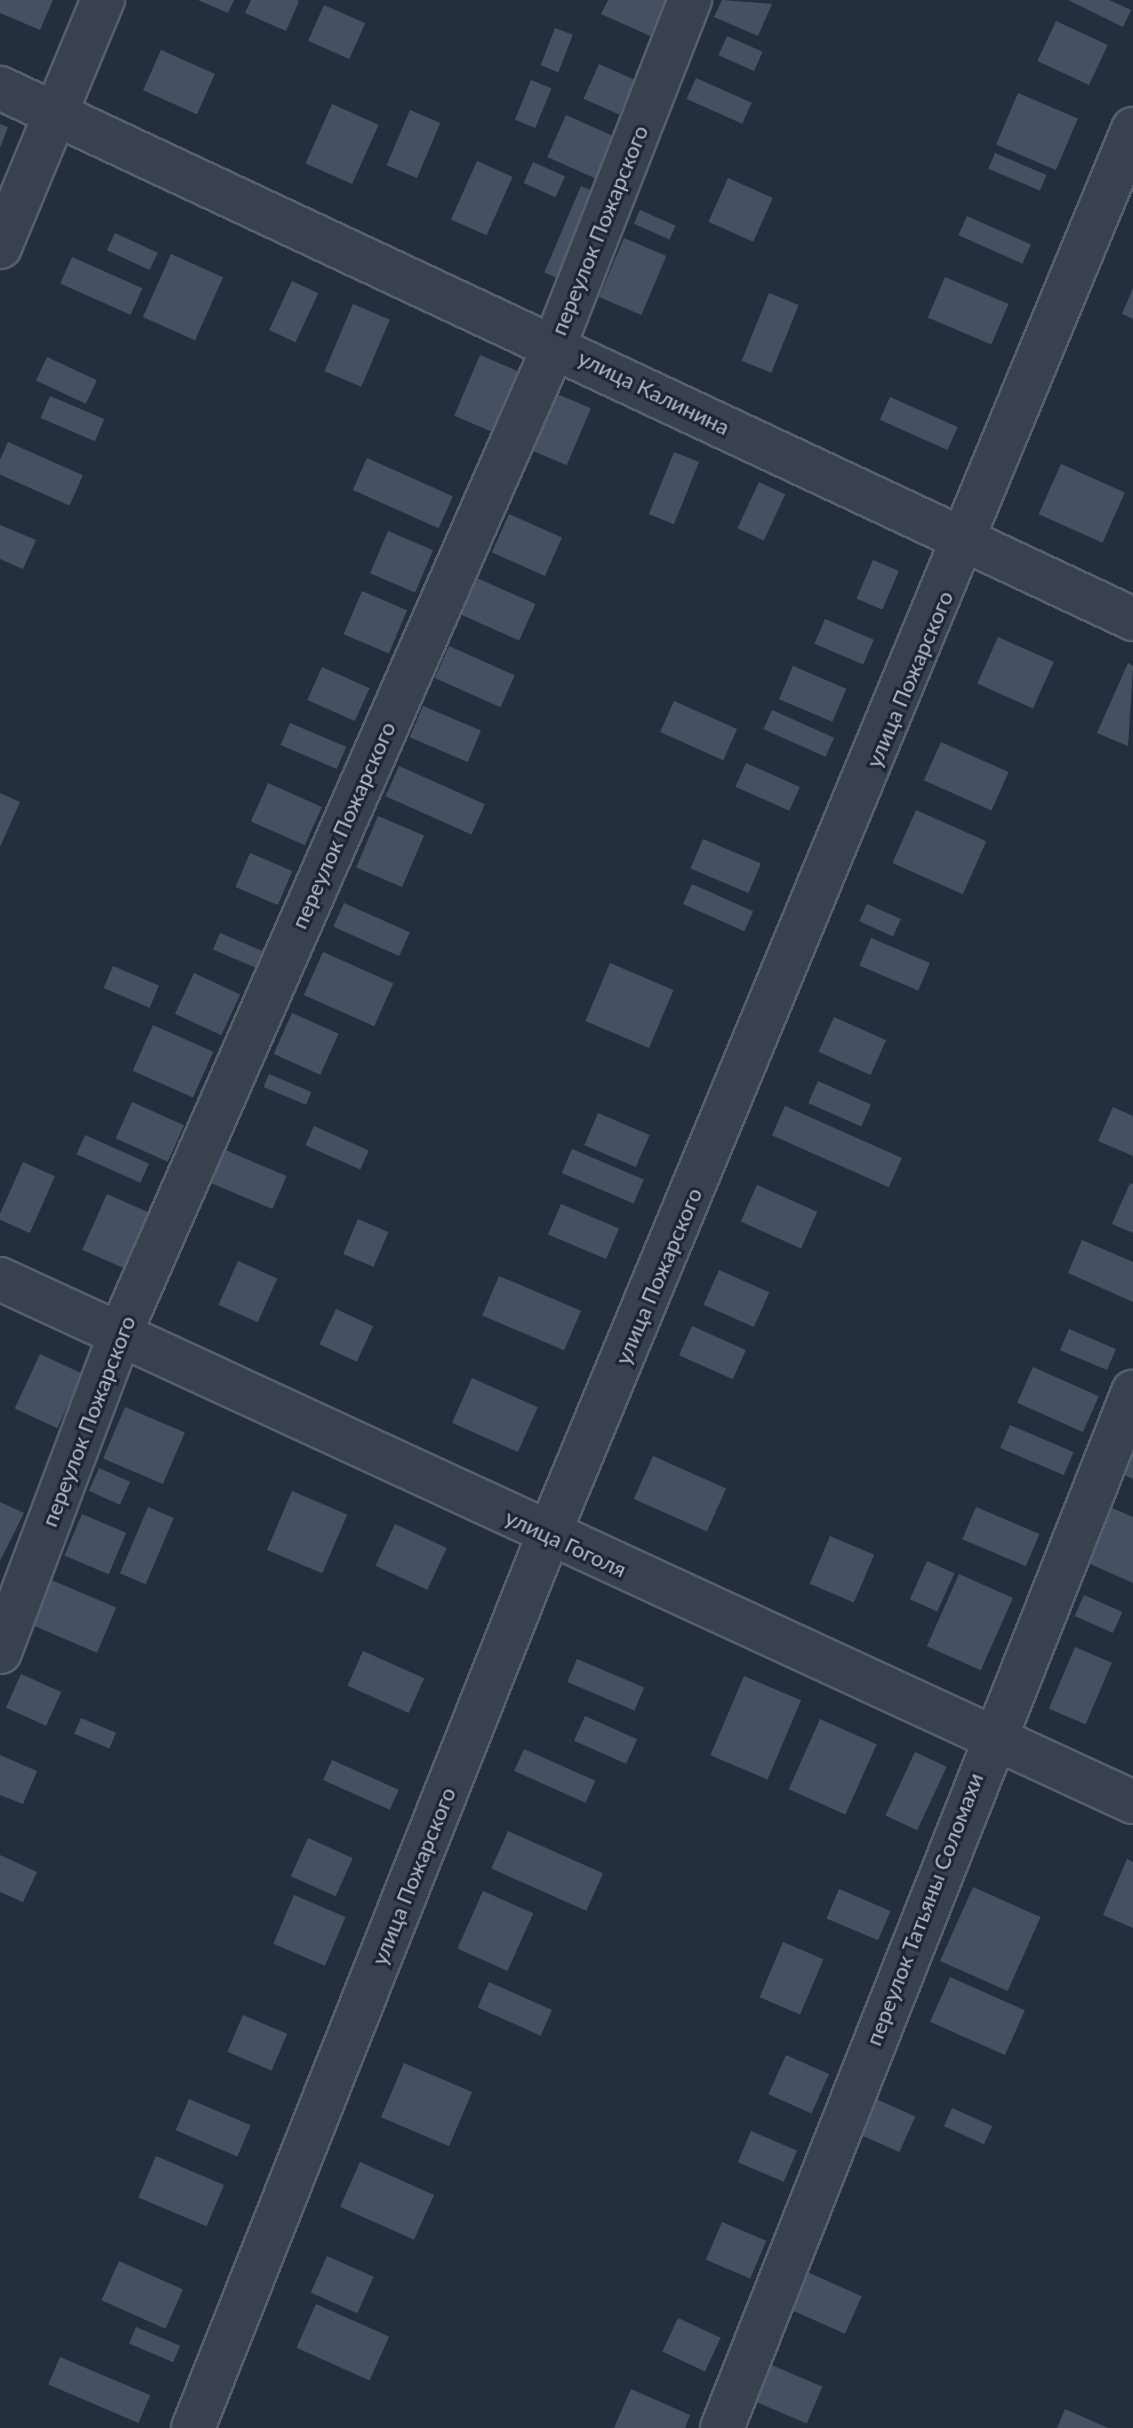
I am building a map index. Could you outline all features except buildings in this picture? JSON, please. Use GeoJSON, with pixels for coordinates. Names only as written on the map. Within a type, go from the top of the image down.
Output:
{"type":"FeatureCollection","features":[{"type":"Feature","properties":{"kind":"street"},"geometry":{"type":"LineString","coordinates":[[0,247],[103,0]]}},
{"type":"Feature","properties":{"kind":"street","name":"переулок Пожарского"},"geometry":{"type":"LineString","coordinates":[[0,1652],[121,1331],[555,344],[690,0]]}},
{"type":"Feature","properties":{"kind":"street","name":"улица Калинина"},"geometry":{"type":"LineString","coordinates":[[0,88],[555,344],[965,544],[1133,619]]}},
{"type":"Feature","properties":{"kind":"street","name":"улица Пожарского"},"geometry":{"type":"LineString","coordinates":[[193,2428],[548,1536],[965,544],[1133,129]]}},
{"type":"Feature","properties":{"kind":"street","name":"улица Гоголя"},"geometry":{"type":"LineString","coordinates":[[0,1279],[121,1331],[548,1536],[992,1735],[1133,1802]]}},
{"type":"Feature","properties":{"kind":"street","name":"переулок Татьяны Соломахи"},"geometry":{"type":"LineString","coordinates":[[722,2428],[992,1735],[1133,1392]]}}]}
